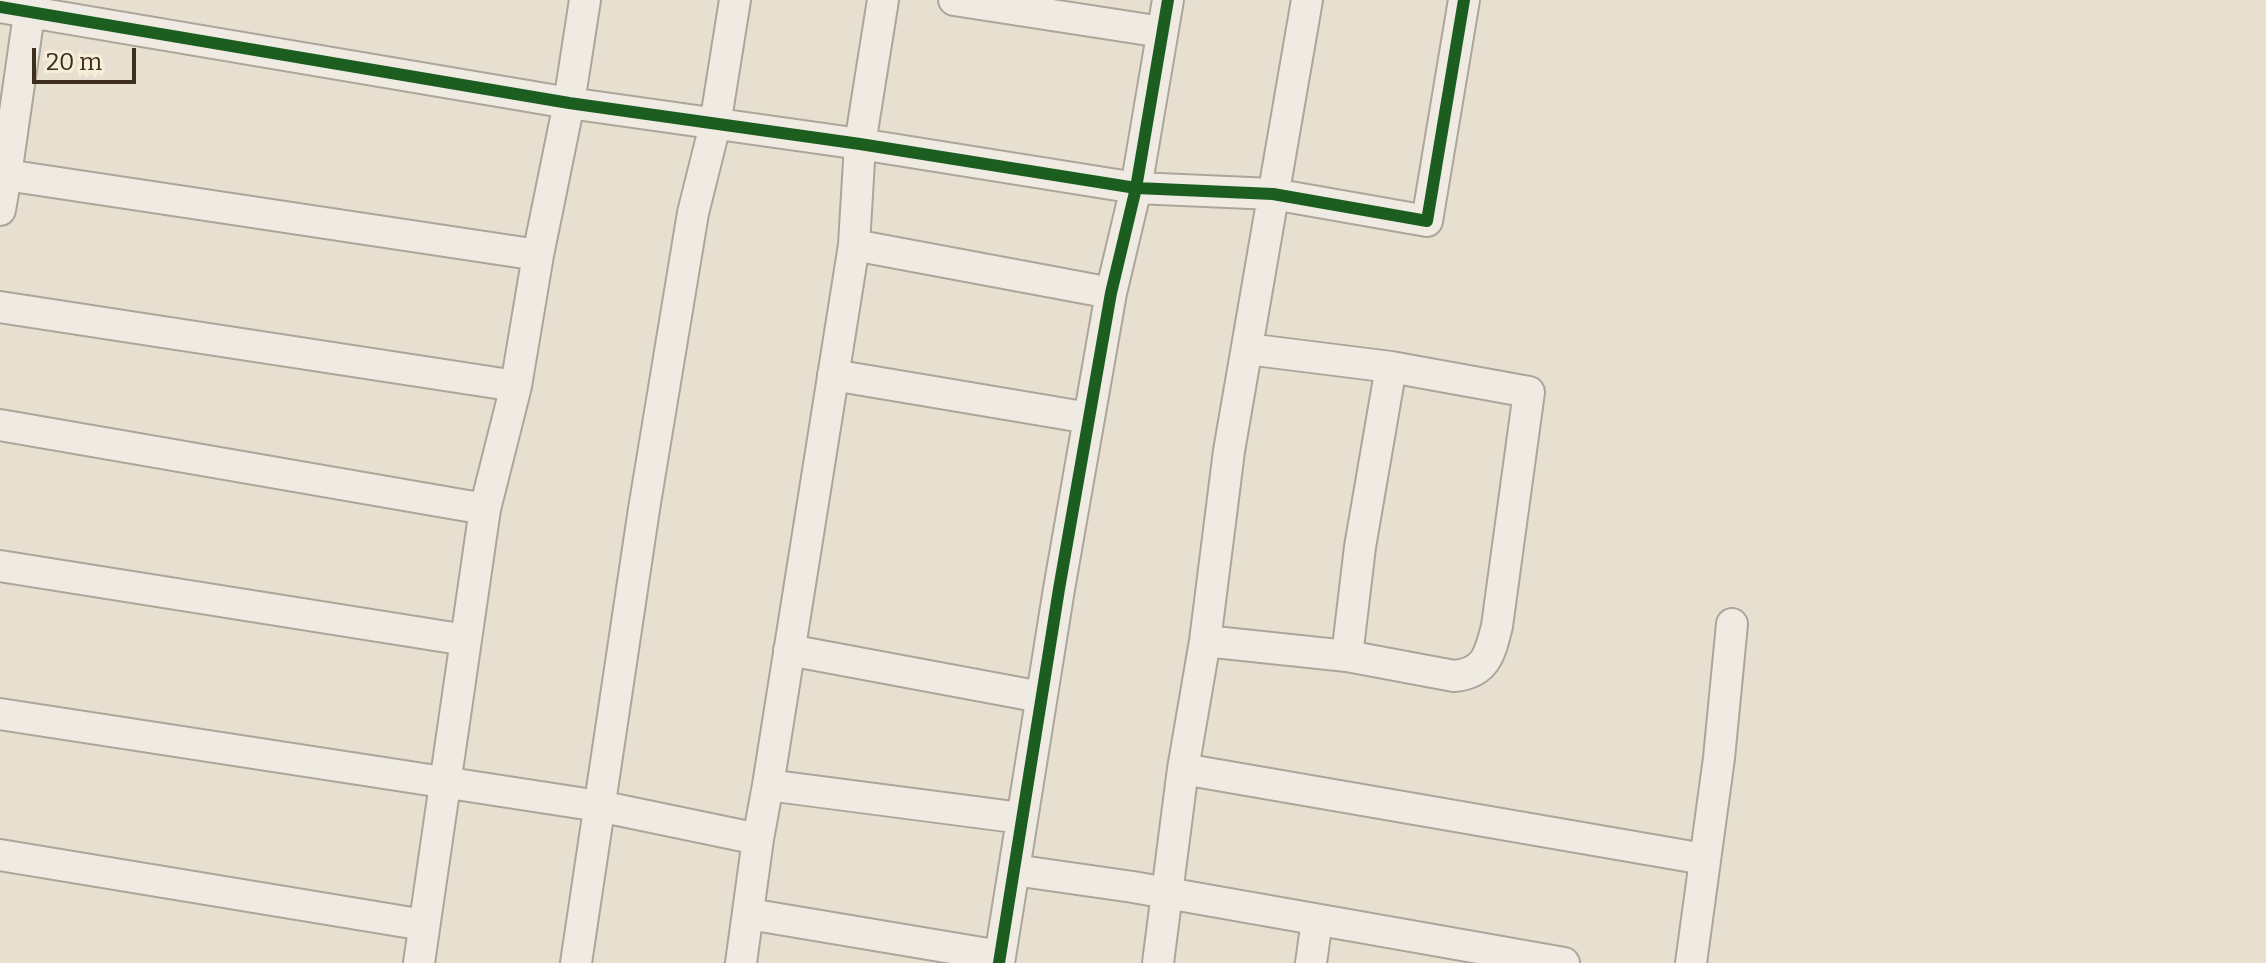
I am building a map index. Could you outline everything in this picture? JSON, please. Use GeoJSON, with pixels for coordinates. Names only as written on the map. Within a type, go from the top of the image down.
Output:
{"type":"FeatureCollection","features":[{"type":"Feature","properties":{"kind":"street"},"geometry":{"type":"LineString","coordinates":[[419,963],[485,509],[516,386],[585,0]]}},
{"type":"Feature","properties":{"kind":"street"},"geometry":{"type":"LineString","coordinates":[[576,963],[693,213],[715,125],[735,0]]}},
{"type":"Feature","properties":{"kind":"street"},"geometry":{"type":"LineString","coordinates":[[741,963],[758,839],[854,245],[860,144],[883,0]]}},
{"type":"Feature","properties":{"kind":"street"},"geometry":{"type":"LineString","coordinates":[[954,0],[1162,32]]}},
{"type":"Feature","properties":{"kind":"street"},"geometry":{"type":"LineString","coordinates":[[749,914],[999,960],[1111,293],[1136,188],[1168,0]]}},
{"type":"Feature","properties":{"kind":"street"},"geometry":{"type":"LineString","coordinates":[[1158,963],[1229,451],[1307,0]]}},
{"type":"Feature","properties":{"kind":"street"},"geometry":{"type":"LineString","coordinates":[[0,210],[6,175],[20,6],[569,103],[860,144],[1136,188],[1273,194],[1427,221],[1464,0]]}},
{"type":"Feature","properties":{"kind":"street"},"geometry":{"type":"LineString","coordinates":[[6,175],[538,255]]}},
{"type":"Feature","properties":{"kind":"street"},"geometry":{"type":"LineString","coordinates":[[854,245],[1111,293]]}},
{"type":"Feature","properties":{"kind":"street"},"geometry":{"type":"LineString","coordinates":[[0,307],[516,386]]}},
{"type":"Feature","properties":{"kind":"street"},"geometry":{"type":"LineString","coordinates":[[1205,641],[1347,656],[1454,676],[1467,675],[1480,667],[1490,652],[1497,626],[1529,392],[1391,367],[1247,349]]}},
{"type":"Feature","properties":{"kind":"street"},"geometry":{"type":"LineString","coordinates":[[1347,656],[1360,547],[1391,367]]}},
{"type":"Feature","properties":{"kind":"street"},"geometry":{"type":"LineString","coordinates":[[833,375],[1089,418]]}},
{"type":"Feature","properties":{"kind":"street"},"geometry":{"type":"LineString","coordinates":[[0,425],[485,509]]}},
{"type":"Feature","properties":{"kind":"street"},"geometry":{"type":"LineString","coordinates":[[0,566],[466,640]]}},
{"type":"Feature","properties":{"kind":"street"},"geometry":{"type":"LineString","coordinates":[[1691,963],[1719,758],[1732,624]]}},
{"type":"Feature","properties":{"kind":"street"},"geometry":{"type":"LineString","coordinates":[[789,650],[1041,697]]}},
{"type":"Feature","properties":{"kind":"street"},"geometry":{"type":"LineString","coordinates":[[0,714],[599,806],[758,839]]}},
{"type":"Feature","properties":{"kind":"street"},"geometry":{"type":"LineString","coordinates":[[1183,769],[1704,859]]}},
{"type":"Feature","properties":{"kind":"street"},"geometry":{"type":"LineString","coordinates":[[768,785],[1022,818]]}},
{"type":"Feature","properties":{"kind":"street"},"geometry":{"type":"LineString","coordinates":[[0,855],[424,925]]}},
{"type":"Feature","properties":{"kind":"street"},"geometry":{"type":"LineString","coordinates":[[1014,870],[1133,887],[1564,963]]}},
{"type":"Feature","properties":{"kind":"street"},"geometry":{"type":"LineString","coordinates":[[1311,963],[1317,920]]}},
{"type":"Feature","properties":{"kind":"cycle path"},"geometry":{"type":"LineString","coordinates":[[999,963],[1059,589],[1111,293],[1136,188],[1168,0]]}},
{"type":"Feature","properties":{"kind":"cycle path"},"geometry":{"type":"LineString","coordinates":[[0,7],[569,103],[860,144],[1136,188],[1273,194],[1427,221],[1464,0]]}}]}
